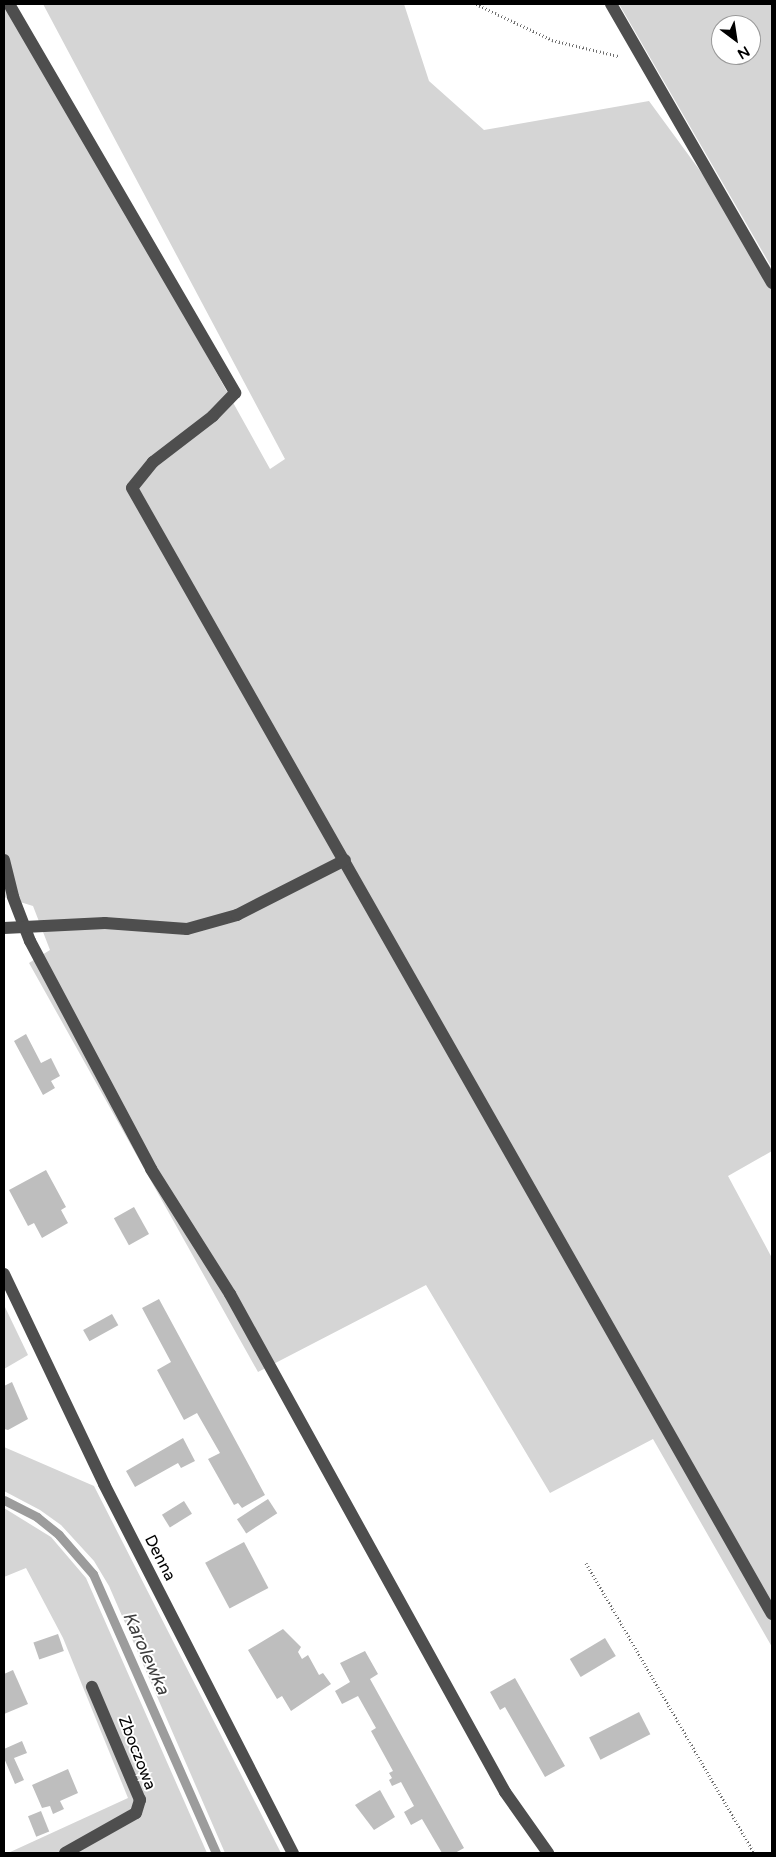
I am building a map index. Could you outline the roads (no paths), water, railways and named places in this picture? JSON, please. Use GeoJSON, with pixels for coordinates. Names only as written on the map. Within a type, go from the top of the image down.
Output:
{"type":"FeatureCollection","features":[{"type":"Feature","properties":{"kind":"street"},"geometry":{"type":"LineString","coordinates":[[9,4],[235,393],[213,416],[153,462],[132,488],[772,1614]]}},
{"type":"Feature","properties":{"kind":"street"},"geometry":{"type":"LineString","coordinates":[[611,4],[772,283]]}},
{"type":"Feature","properties":{"kind":"street"},"geometry":{"type":"LineString","coordinates":[[4,860],[24,927],[151,1169],[230,1294],[506,1792],[548,1853]]}},
{"type":"Feature","properties":{"kind":"street"},"geometry":{"type":"LineString","coordinates":[[4,928],[105,923],[187,929],[237,915],[344,860]]}},
{"type":"Feature","properties":{"kind":"street","name":"Denna"},"geometry":{"type":"LineString","coordinates":[[4,1274],[104,1484],[293,1853]]}},
{"type":"Feature","properties":{"kind":"street","name":"Zboczowa"},"geometry":{"type":"LineString","coordinates":[[66,1853],[136,1813],[140,1800],[92,1686]]}},
{"type":"Feature","properties":{"kind":"waterway","name":"Karolewka"},"geometry":{"type":"LineString","coordinates":[[4,1500],[37,1517],[59,1535],[93,1574],[216,1853]]}}]}
